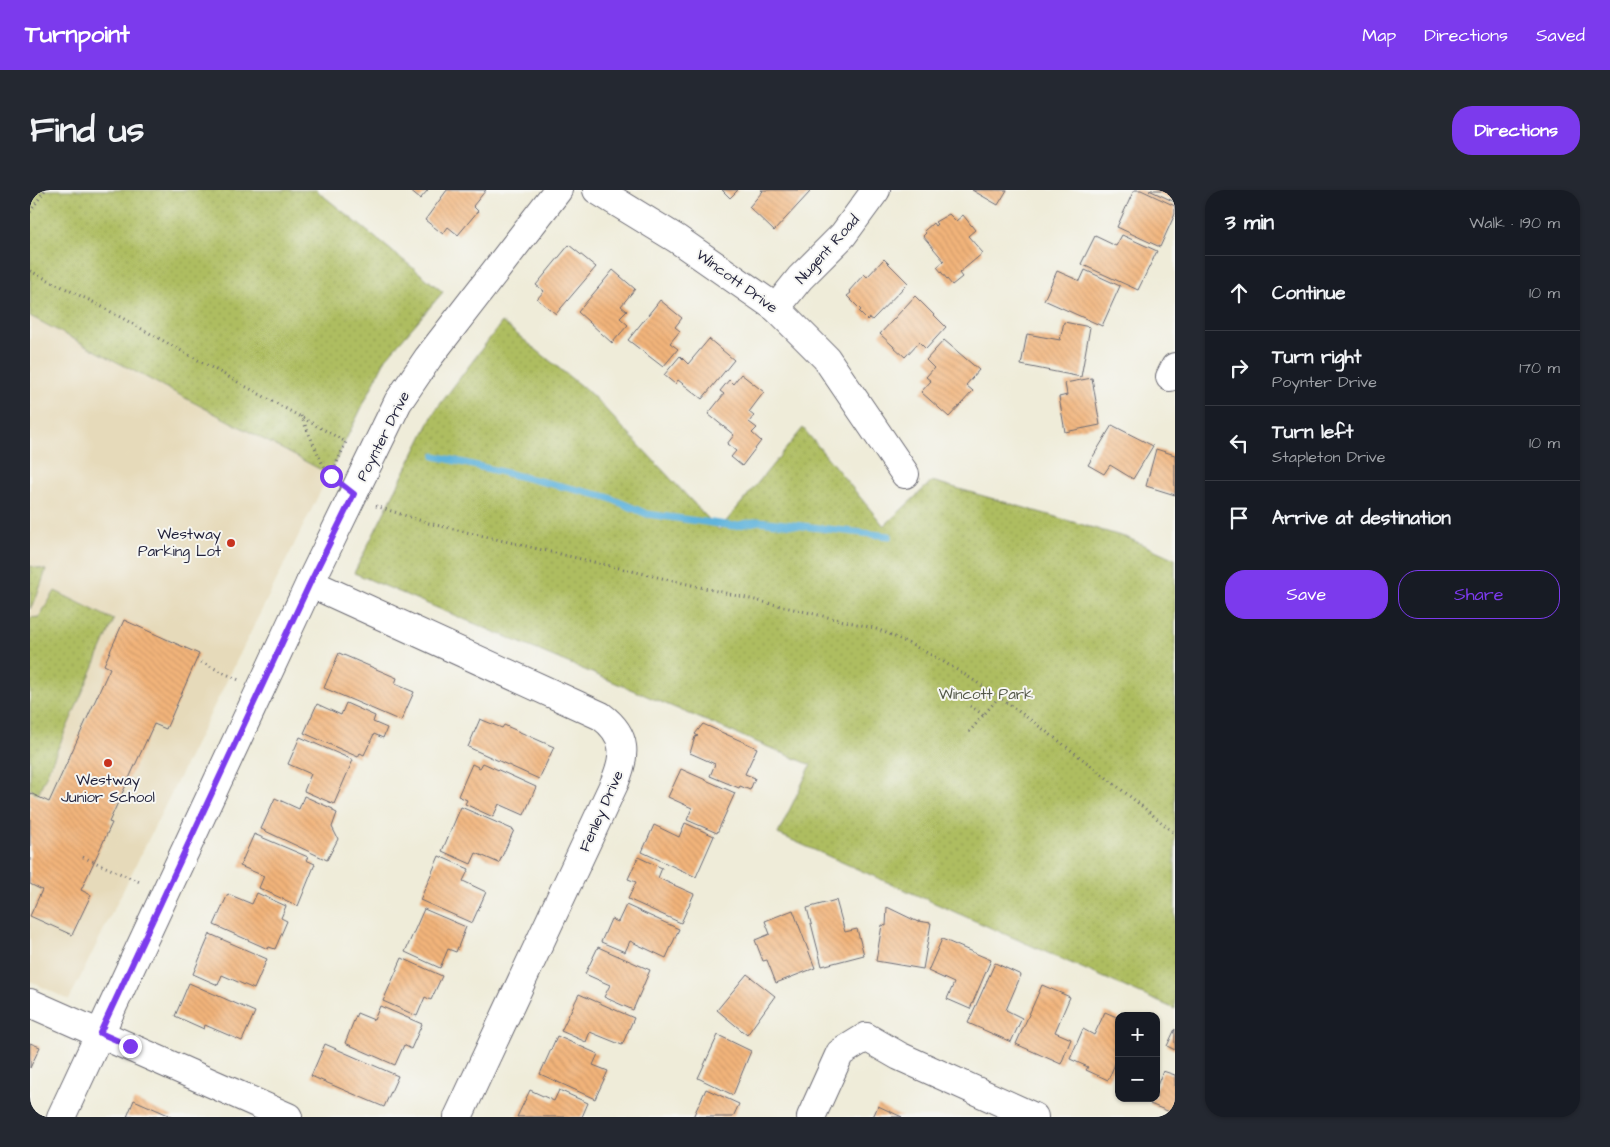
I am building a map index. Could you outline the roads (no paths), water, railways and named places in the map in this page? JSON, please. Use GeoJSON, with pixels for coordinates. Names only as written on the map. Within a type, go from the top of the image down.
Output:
{"type":"FeatureCollection","features":[{"type":"Feature","properties":{"kind":"street","name":"Poynter Drive"},"geometry":{"type":"LineString","coordinates":[[61,1117],[310,583],[398,402],[428,358],[558,190]]}},
{"type":"Feature","properties":{"kind":"street","name":"Wincott Drive"},"geometry":{"type":"LineString","coordinates":[[597,190],[677,239],[776,308],[826,358],[905,474]]}},
{"type":"Feature","properties":{"kind":"street","name":"Nugent Road"},"geometry":{"type":"LineString","coordinates":[[776,308],[800,278],[843,235],[876,190]]}},
{"type":"Feature","properties":{"kind":"street","name":"Fenley Drive"},"geometry":{"type":"LineString","coordinates":[[310,583],[601,716],[610,724],[622,744],[622,762],[614,784],[458,1117]]}},
{"type":"Feature","properties":{"kind":"street"},"geometry":{"type":"LineString","coordinates":[[30,1003],[288,1117]]}},
{"type":"Feature","properties":{"kind":"street"},"geometry":{"type":"LineString","coordinates":[[811,1117],[840,1053],[866,1037],[899,1056],[1034,1117]]}},
{"type":"Feature","properties":{"kind":"waterway"},"geometry":{"type":"LineString","coordinates":[[435,456],[607,497],[647,514],[734,526],[759,521],[889,536]]}},
{"type":"Feature","properties":{"kind":"place","name":"Westway Parking Lot"},"geometry":{"type":"Point","coordinates":[231,543]}},
{"type":"Feature","properties":{"kind":"place","name":"Westway Junior School"},"geometry":{"type":"Point","coordinates":[108,763]}},
{"type":"Feature","properties":{"kind":"park label","name":"Wincott Park"},"geometry":{"type":"Point","coordinates":[986,694]}}]}
